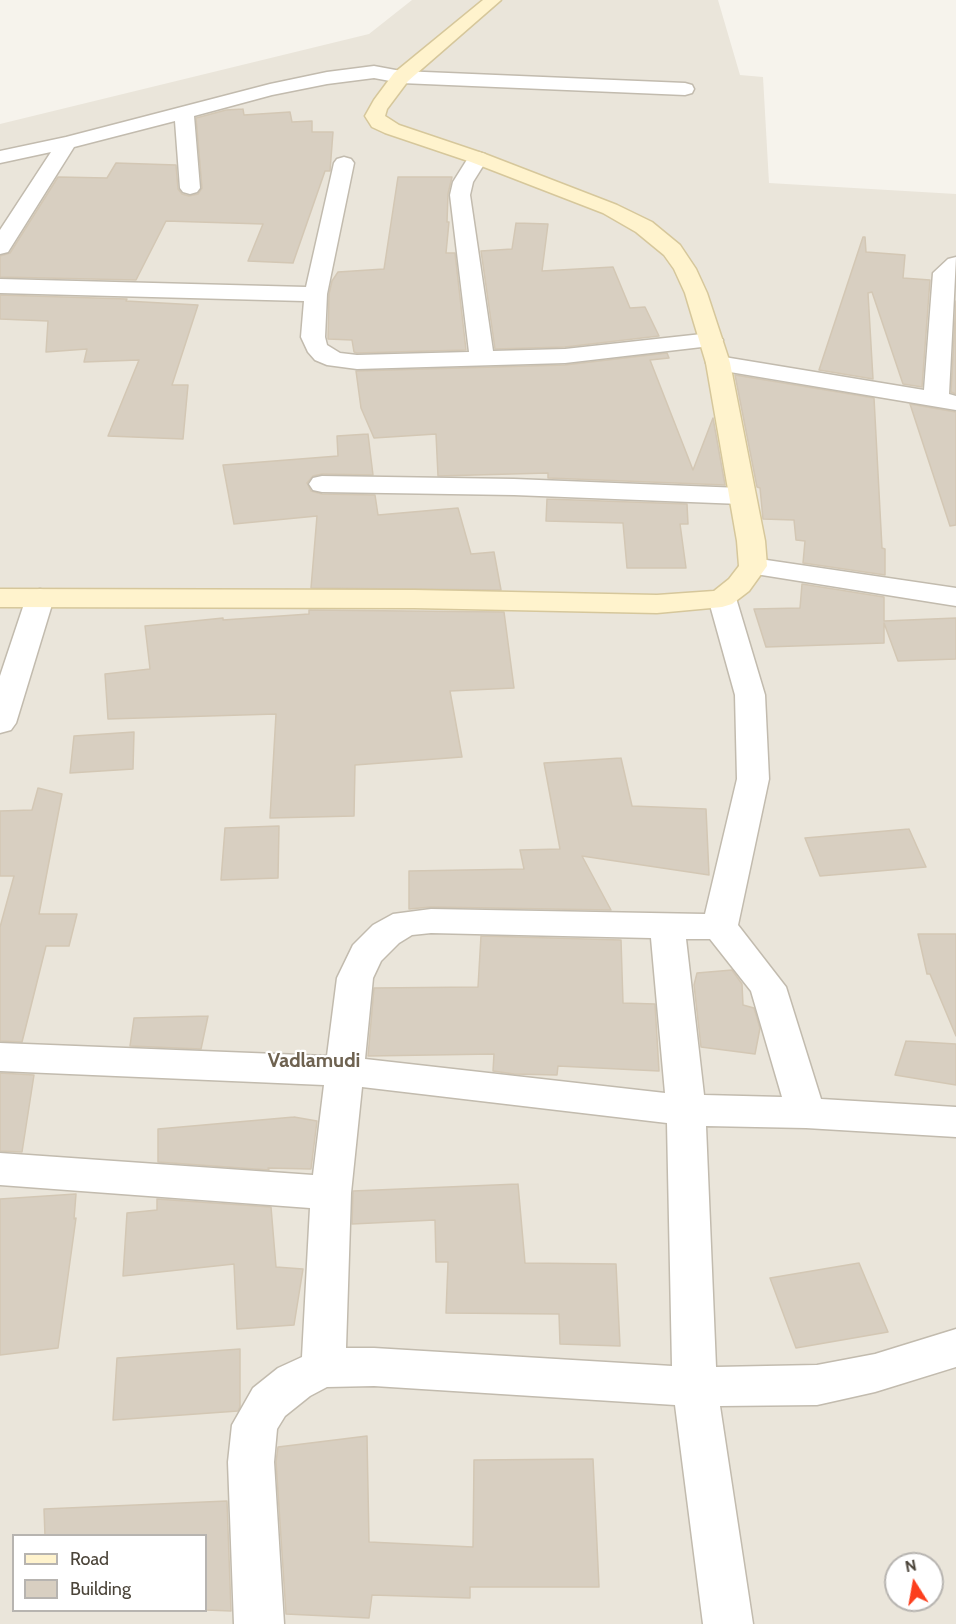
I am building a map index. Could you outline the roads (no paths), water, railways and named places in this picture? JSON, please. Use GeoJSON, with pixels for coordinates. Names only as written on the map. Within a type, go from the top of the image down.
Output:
{"type":"FeatureCollection","features":[{"type":"Feature","properties":{"kind":"main road"},"geometry":{"type":"LineString","coordinates":[[0,598],[414,599],[657,604],[722,598],[740,585],[753,566],[751,541],[714,352],[685,269],[672,250],[645,227],[610,209],[478,158],[392,129],[379,123],[375,116],[377,109],[401,77],[493,0]]}},
{"type":"Feature","properties":{"kind":"street"},"geometry":{"type":"LineString","coordinates":[[0,157],[67,143],[184,111],[327,78],[374,72],[401,77],[685,88]]}},
{"type":"Feature","properties":{"kind":"street"},"geometry":{"type":"LineString","coordinates":[[184,111],[190,188]]}},
{"type":"Feature","properties":{"kind":"street"},"geometry":{"type":"LineString","coordinates":[[0,247],[8,223],[67,143]]}},
{"type":"Feature","properties":{"kind":"street"},"geometry":{"type":"LineString","coordinates":[[478,158],[463,182],[460,195],[482,358]]}},
{"type":"Feature","properties":{"kind":"street"},"geometry":{"type":"LineString","coordinates":[[344,163],[316,294],[313,337],[316,347],[323,355],[336,360],[357,362],[714,352],[946,401],[943,281],[944,273],[956,264]]}},
{"type":"Feature","properties":{"kind":"street"},"geometry":{"type":"LineString","coordinates":[[0,286],[316,294]]}},
{"type":"Feature","properties":{"kind":"street"},"geometry":{"type":"LineString","coordinates":[[322,484],[514,487],[741,496]]}},
{"type":"Feature","properties":{"kind":"street"},"geometry":{"type":"LineString","coordinates":[[753,566],[956,597]]}},
{"type":"Feature","properties":{"kind":"street"},"geometry":{"type":"LineString","coordinates":[[0,723],[40,598]]}},
{"type":"Feature","properties":{"kind":"street"},"geometry":{"type":"LineString","coordinates":[[720,927],[753,779],[750,695],[722,598]]}},
{"type":"Feature","properties":{"kind":"street"},"geometry":{"type":"LineString","coordinates":[[323,1368],[330,1193],[355,978],[366,954],[386,934],[405,923],[431,921],[720,927],[768,987],[806,1113]]}},
{"type":"Feature","properties":{"kind":"street"},"geometry":{"type":"LineString","coordinates":[[667,925],[686,1110],[695,1387],[716,1551],[728,1624]]}},
{"type":"Feature","properties":{"kind":"street"},"geometry":{"type":"LineString","coordinates":[[0,1057],[345,1071],[686,1110],[806,1113],[956,1122]]}},
{"type":"Feature","properties":{"kind":"street"},"geometry":{"type":"LineString","coordinates":[[0,1169],[330,1193]]}},
{"type":"Feature","properties":{"kind":"street"},"geometry":{"type":"LineString","coordinates":[[259,1624],[251,1462],[255,1425],[269,1401],[294,1382],[323,1368],[374,1367],[695,1387],[817,1385],[875,1373],[956,1348]]}},
{"type":"Feature","properties":{"kind":"district","name":"Vadlamudi"},"geometry":{"type":"Point","coordinates":[314,1061]}}]}
